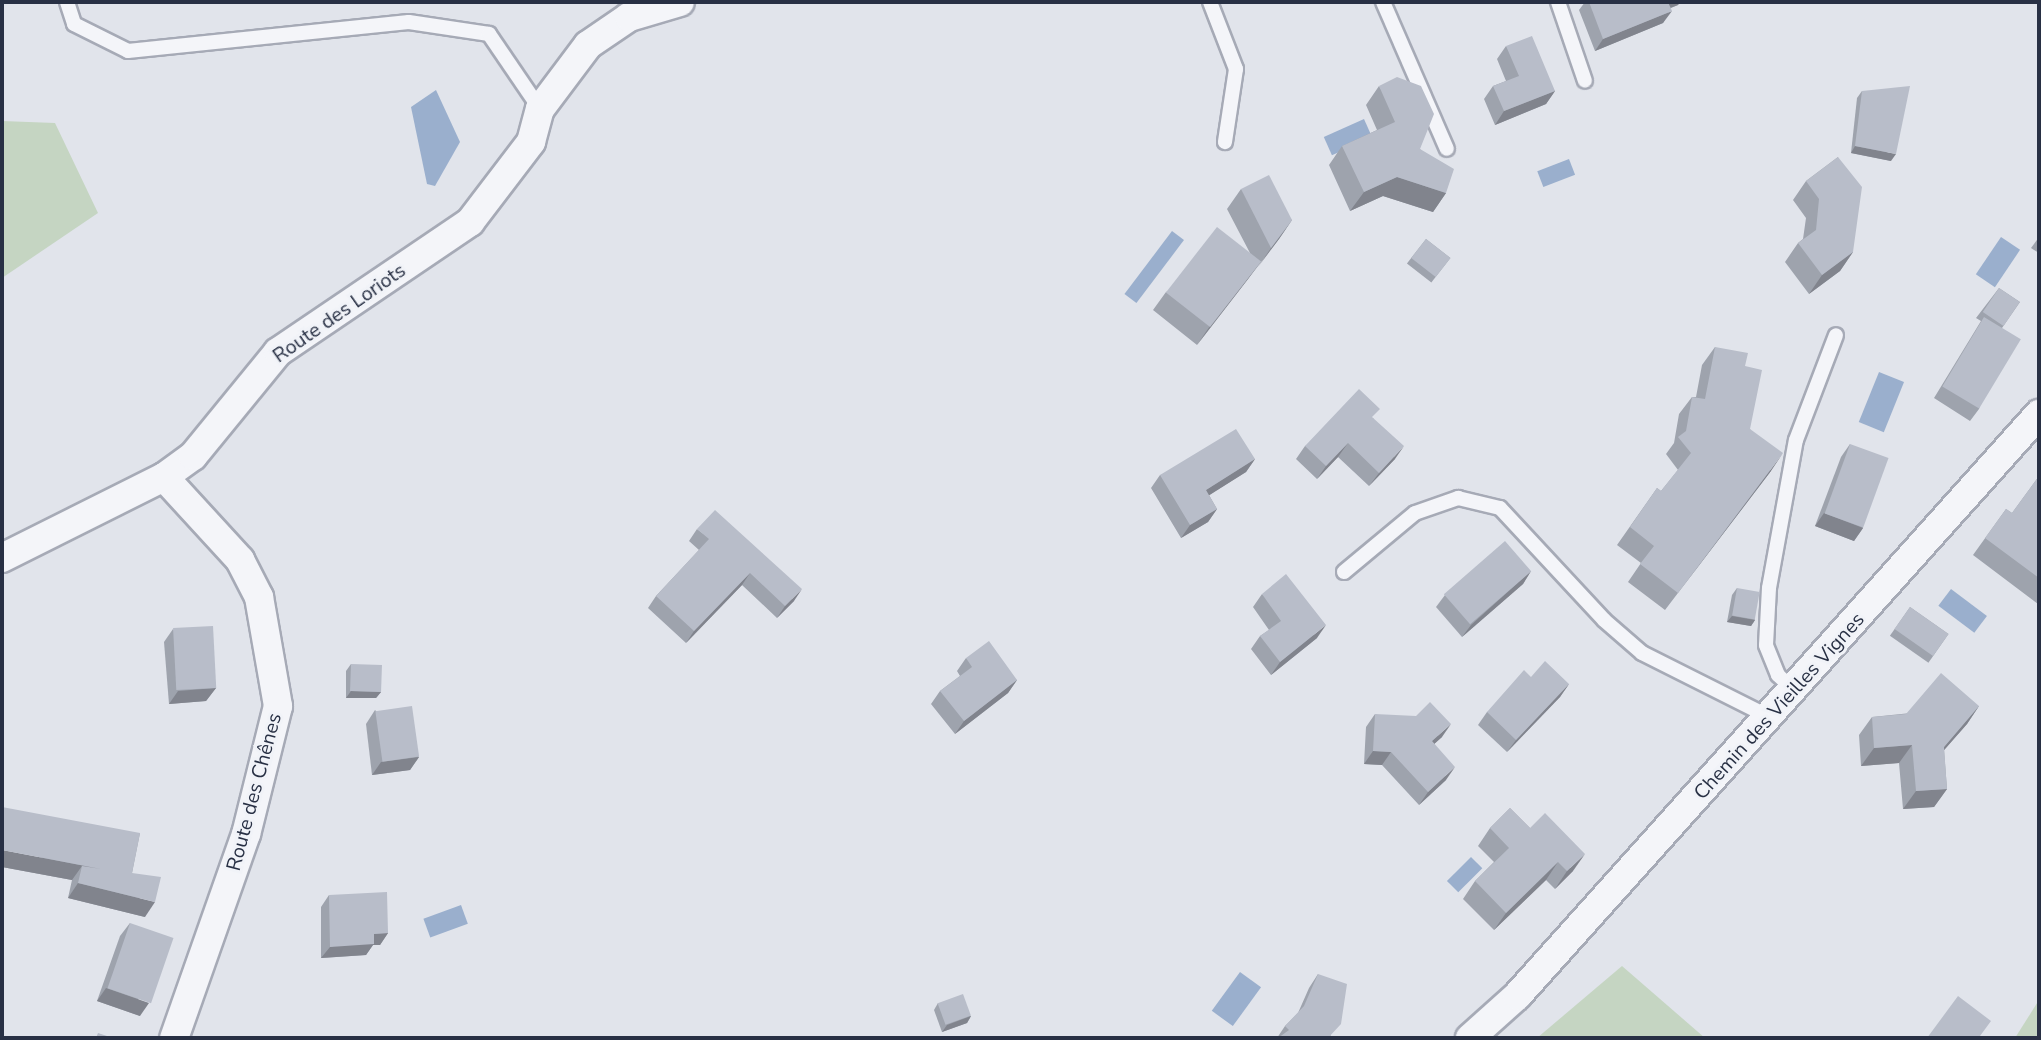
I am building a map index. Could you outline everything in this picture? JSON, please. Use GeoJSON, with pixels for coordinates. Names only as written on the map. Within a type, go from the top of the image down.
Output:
{"type":"FeatureCollection","features":[{"type":"Feature","properties":{"kind":"street","name":"Route des Loriots"},"geometry":{"type":"LineString","coordinates":[[2,558],[164,477],[193,456],[278,352],[470,222],[531,142],[540,109],[588,45],[629,17],[680,2]]}},
{"type":"Feature","properties":{"kind":"street","name":"Chemin des Vieilles Vignes"},"geometry":{"type":"LineString","coordinates":[[1470,1038],[1517,996],[2039,414]]}},
{"type":"Feature","properties":{"kind":"street","name":"Route des Chênes"},"geometry":{"type":"LineString","coordinates":[[164,477],[240,560],[259,597],[278,706],[246,834],[174,1038]]}},
{"type":"Feature","properties":{"kind":"lane"},"geometry":{"type":"LineString","coordinates":[[67,2],[74,24],[128,51],[409,22],[489,34],[540,109]]}},
{"type":"Feature","properties":{"kind":"lane"},"geometry":{"type":"LineString","coordinates":[[1210,2],[1236,69],[1225,142]]}},
{"type":"Feature","properties":{"kind":"lane"},"geometry":{"type":"LineString","coordinates":[[1383,2],[1447,149]]}},
{"type":"Feature","properties":{"kind":"lane"},"geometry":{"type":"LineString","coordinates":[[1558,2],[1585,81]]}},
{"type":"Feature","properties":{"kind":"lane"},"geometry":{"type":"LineString","coordinates":[[1794,690],[1778,675],[1766,645],[1769,588],[1796,440],[1836,335]]}},
{"type":"Feature","properties":{"kind":"lane"},"geometry":{"type":"LineString","coordinates":[[1344,572],[1415,513],[1458,498],[1500,508],[1604,620],[1642,653],[1769,717]]}},
{"type":"Feature","properties":{"kind":"green space"},"geometry":{"type":"Polygon","coordinates":[[[2,121],[55,123],[98,213],[2,278],[2,121]]]}},
{"type":"Feature","properties":{"kind":"green space"},"geometry":{"type":"Polygon","coordinates":[[[1622,966],[1705,1038],[1537,1038],[1622,966]]]}},
{"type":"Feature","properties":{"kind":"green space"},"geometry":{"type":"Polygon","coordinates":[[[2039,1000],[2039,1038],[2015,1038],[2039,1000]]]}},
{"type":"Feature","properties":{"kind":"water"},"geometry":{"type":"Polygon","coordinates":[[[436,90],[460,142],[435,186],[427,184],[411,107],[436,90]]]}},
{"type":"Feature","properties":{"kind":"water"},"geometry":{"type":"Polygon","coordinates":[[[1364,119],[1372,137],[1332,155],[1324,137],[1364,119]]]}},
{"type":"Feature","properties":{"kind":"water"},"geometry":{"type":"Polygon","coordinates":[[[1569,159],[1575,175],[1543,187],[1537,171],[1569,159]]]}},
{"type":"Feature","properties":{"kind":"water"},"geometry":{"type":"Polygon","coordinates":[[[1172,231],[1184,240],[1136,303],[1124,294],[1172,231]]]}},
{"type":"Feature","properties":{"kind":"water"},"geometry":{"type":"Polygon","coordinates":[[[2001,237],[2020,250],[1995,287],[1976,274],[2001,237]]]}},
{"type":"Feature","properties":{"kind":"water"},"geometry":{"type":"Polygon","coordinates":[[[1879,372],[1904,382],[1884,432],[1859,422],[1879,372]]]}},
{"type":"Feature","properties":{"kind":"water"},"geometry":{"type":"Polygon","coordinates":[[[1951,589],[1987,616],[1974,633],[1938,606],[1951,589]]]}},
{"type":"Feature","properties":{"kind":"water"},"geometry":{"type":"Polygon","coordinates":[[[1471,857],[1482,868],[1458,892],[1447,881],[1471,857]]]}},
{"type":"Feature","properties":{"kind":"water"},"geometry":{"type":"Polygon","coordinates":[[[461,905],[468,924],[430,937],[423,919],[461,905]]]}},
{"type":"Feature","properties":{"kind":"water"},"geometry":{"type":"Polygon","coordinates":[[[1240,972],[1261,987],[1233,1026],[1212,1011],[1240,972]]]}},
{"type":"Feature","properties":{"kind":"building"},"geometry":{"type":"Polygon","coordinates":[[[1589,2],[1668,2],[1672,11],[1603,39],[1589,2]]]}},
{"type":"Feature","properties":{"kind":"building"},"geometry":{"type":"Polygon","coordinates":[[[1532,36],[1555,91],[1504,111],[1493,86],[1519,76],[1506,46],[1532,36]]]}},
{"type":"Feature","properties":{"kind":"building"},"geometry":{"type":"Polygon","coordinates":[[[1397,77],[1421,86],[1434,114],[1420,149],[1454,169],[1446,193],[1397,177],[1364,192],[1342,146],[1395,122],[1379,86],[1397,77]]]}},
{"type":"Feature","properties":{"kind":"building"},"geometry":{"type":"Polygon","coordinates":[[[1910,86],[1896,154],[1855,146],[1862,91],[1910,86]]]}},
{"type":"Feature","properties":{"kind":"building"},"geometry":{"type":"Polygon","coordinates":[[[1838,157],[1862,187],[1853,252],[1822,275],[1798,243],[1816,230],[1819,199],[1806,181],[1838,157]]]}},
{"type":"Feature","properties":{"kind":"building"},"geometry":{"type":"Polygon","coordinates":[[[1269,175],[1292,220],[1271,248],[1241,189],[1269,175]]]}},
{"type":"Feature","properties":{"kind":"building"},"geometry":{"type":"Polygon","coordinates":[[[1217,227],[1261,261],[1210,327],[1166,292],[1217,227]]]}},
{"type":"Feature","properties":{"kind":"building"},"geometry":{"type":"Polygon","coordinates":[[[1426,239],[1450,258],[1436,277],[1411,258],[1426,239]]]}},
{"type":"Feature","properties":{"kind":"building"},"geometry":{"type":"Polygon","coordinates":[[[1999,288],[2020,302],[2004,326],[1983,312],[1999,288]]]}},
{"type":"Feature","properties":{"kind":"building"},"geometry":{"type":"Polygon","coordinates":[[[1984,317],[2021,339],[1979,409],[1942,386],[1984,317]]]}},
{"type":"Feature","properties":{"kind":"building"},"geometry":{"type":"Polygon","coordinates":[[[1715,347],[1748,353],[1745,366],[1762,370],[1750,429],[1783,453],[1678,593],[1640,564],[1654,546],[1630,527],[1657,488],[1661,491],[1691,453],[1678,437],[1686,431],[1692,397],[1705,399],[1715,347]]]}},
{"type":"Feature","properties":{"kind":"building"},"geometry":{"type":"Polygon","coordinates":[[[1359,389],[1380,409],[1372,417],[1404,446],[1379,473],[1348,443],[1326,466],[1305,446],[1359,389]]]}},
{"type":"Feature","properties":{"kind":"building"},"geometry":{"type":"Polygon","coordinates":[[[1236,429],[1255,459],[1206,490],[1217,509],[1190,525],[1160,475],[1236,429]]]}},
{"type":"Feature","properties":{"kind":"building"},"geometry":{"type":"Polygon","coordinates":[[[1850,444],[1889,458],[1863,528],[1825,514],[1850,444]]]}},
{"type":"Feature","properties":{"kind":"building"},"geometry":{"type":"Polygon","coordinates":[[[2039,476],[2039,578],[1985,538],[2006,509],[2012,513],[2039,476]]]}},
{"type":"Feature","properties":{"kind":"building"},"geometry":{"type":"Polygon","coordinates":[[[715,510],[802,589],[785,606],[750,573],[694,631],[656,596],[709,539],[697,529],[715,510]]]}},
{"type":"Feature","properties":{"kind":"building"},"geometry":{"type":"Polygon","coordinates":[[[1505,541],[1531,571],[1470,624],[1444,594],[1505,541]]]}},
{"type":"Feature","properties":{"kind":"building"},"geometry":{"type":"Polygon","coordinates":[[[1286,574],[1326,625],[1280,662],[1260,636],[1281,621],[1262,594],[1286,574]]]}},
{"type":"Feature","properties":{"kind":"building"},"geometry":{"type":"Polygon","coordinates":[[[1737,588],[1760,592],[1755,620],[1732,616],[1737,588]]]}},
{"type":"Feature","properties":{"kind":"building"},"geometry":{"type":"Polygon","coordinates":[[[1910,607],[1949,634],[1933,656],[1895,629],[1910,607]]]}},
{"type":"Feature","properties":{"kind":"building"},"geometry":{"type":"Polygon","coordinates":[[[213,626],[216,688],[176,690],[173,628],[213,626]]]}},
{"type":"Feature","properties":{"kind":"building"},"geometry":{"type":"Polygon","coordinates":[[[989,641],[1017,680],[964,721],[940,691],[972,667],[966,658],[989,641]]]}},
{"type":"Feature","properties":{"kind":"building"},"geometry":{"type":"Polygon","coordinates":[[[1545,661],[1569,684],[1516,740],[1487,712],[1524,670],[1531,677],[1545,661]]]}},
{"type":"Feature","properties":{"kind":"building"},"geometry":{"type":"Polygon","coordinates":[[[351,664],[382,665],[381,692],[350,691],[351,664]]]}},
{"type":"Feature","properties":{"kind":"building"},"geometry":{"type":"Polygon","coordinates":[[[1941,673],[1979,706],[1944,747],[1947,789],[1916,791],[1912,745],[1874,748],[1872,717],[1906,714],[1941,673]]]}},
{"type":"Feature","properties":{"kind":"building"},"geometry":{"type":"Polygon","coordinates":[[[1430,702],[1451,724],[1432,741],[1455,767],[1428,792],[1391,752],[1373,751],[1375,714],[1416,716],[1430,702]]]}},
{"type":"Feature","properties":{"kind":"building"},"geometry":{"type":"Polygon","coordinates":[[[412,706],[419,757],[382,762],[375,711],[412,706]]]}},
{"type":"Feature","properties":{"kind":"building"},"geometry":{"type":"Polygon","coordinates":[[[2,807],[140,833],[132,873],[161,877],[155,902],[78,883],[82,866],[101,869],[2,850],[2,807]]]}},
{"type":"Feature","properties":{"kind":"building"},"geometry":{"type":"Polygon","coordinates":[[[1510,808],[1530,828],[1545,813],[1585,854],[1567,871],[1558,862],[1506,913],[1475,881],[1509,848],[1490,828],[1510,808]]]}},
{"type":"Feature","properties":{"kind":"building"},"geometry":{"type":"Polygon","coordinates":[[[387,892],[388,933],[374,934],[374,944],[330,947],[329,895],[387,892]]]}},
{"type":"Feature","properties":{"kind":"building"},"geometry":{"type":"Polygon","coordinates":[[[130,923],[173,938],[151,1003],[108,988],[130,923]]]}},
{"type":"Feature","properties":{"kind":"building"},"geometry":{"type":"Polygon","coordinates":[[[1318,974],[1347,984],[1341,1024],[1328,1038],[1278,1038],[1289,1030],[1285,1026],[1304,1006],[1318,974]]]}},
{"type":"Feature","properties":{"kind":"building"},"geometry":{"type":"Polygon","coordinates":[[[963,994],[971,1016],[945,1025],[938,1003],[963,994]]]}},
{"type":"Feature","properties":{"kind":"building"},"geometry":{"type":"Polygon","coordinates":[[[1958,996],[1991,1021],[1980,1036],[1983,1038],[1927,1038],[1958,996]]]}},
{"type":"Feature","properties":{"kind":"building"},"geometry":{"type":"Polygon","coordinates":[[[98,1033],[113,1038],[96,1038],[98,1033]]]}}]}
